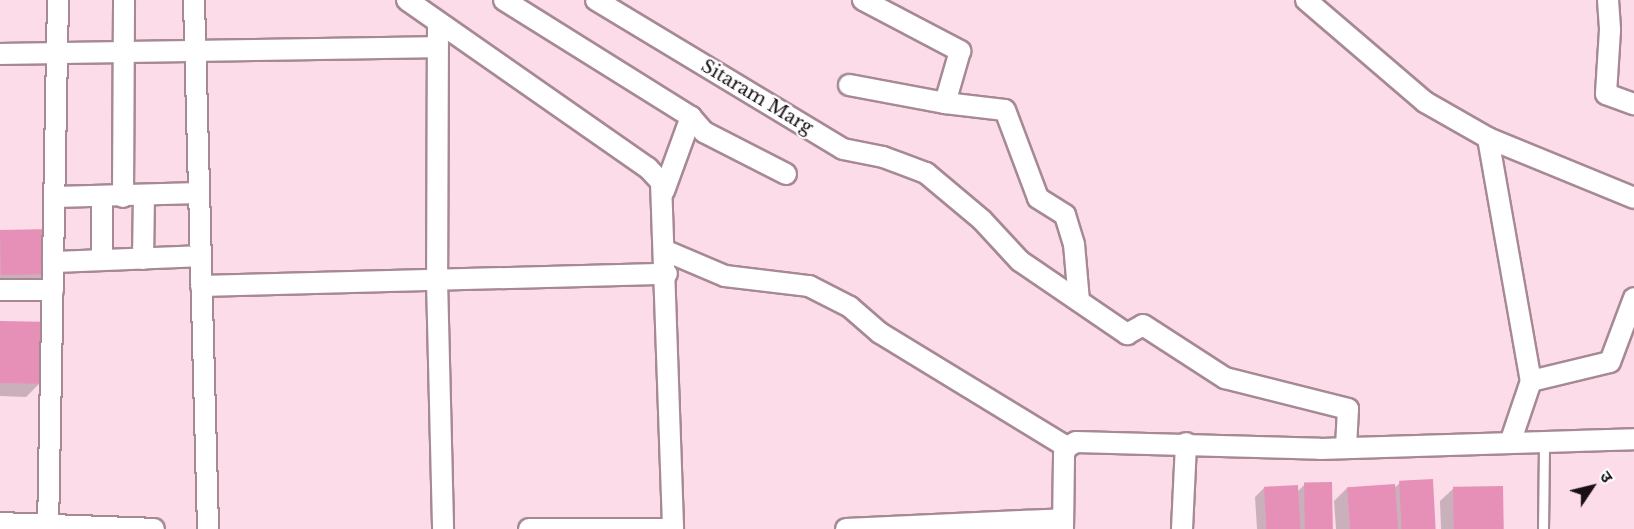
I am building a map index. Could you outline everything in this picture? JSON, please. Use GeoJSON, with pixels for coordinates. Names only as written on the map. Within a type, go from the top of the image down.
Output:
{"type":"FeatureCollection","features":[{"type":"Feature","properties":{"kind":"street"},"geometry":{"type":"LineString","coordinates":[[48,526],[58,0]]}},
{"type":"Feature","properties":{"kind":"street"},"geometry":{"type":"LineString","coordinates":[[123,197],[124,0]]}},
{"type":"Feature","properties":{"kind":"street"},"geometry":{"type":"LineString","coordinates":[[194,0],[208,529]]}},
{"type":"Feature","properties":{"kind":"street"},"geometry":{"type":"LineString","coordinates":[[407,0],[648,168],[664,191]]}},
{"type":"Feature","properties":{"kind":"street"},"geometry":{"type":"LineString","coordinates":[[504,0],[691,117],[704,132],[786,174]]}},
{"type":"Feature","properties":{"kind":"street","name":"Sitaram Marg"},"geometry":{"type":"LineString","coordinates":[[596,0],[843,149],[883,157],[926,173],[982,220],[1020,261],[1126,334],[1143,325],[1225,378],[1348,410],[1346,448]]}},
{"type":"Feature","properties":{"kind":"street"},"geometry":{"type":"LineString","coordinates":[[863,0],[960,51],[945,103]]}},
{"type":"Feature","properties":{"kind":"street"},"geometry":{"type":"LineString","coordinates":[[1306,0],[1425,102],[1488,138],[1634,198]]}},
{"type":"Feature","properties":{"kind":"street"},"geometry":{"type":"LineString","coordinates":[[1608,0],[1610,30],[1606,94],[1634,104]]}},
{"type":"Feature","properties":{"kind":"street"},"geometry":{"type":"LineString","coordinates":[[438,23],[437,280],[443,529]]}},
{"type":"Feature","properties":{"kind":"street"},"geometry":{"type":"LineString","coordinates":[[0,54],[195,53],[437,47]]}},
{"type":"Feature","properties":{"kind":"street"},"geometry":{"type":"LineString","coordinates":[[849,85],[945,103],[1005,110],[1038,198],[1065,215],[1074,244],[1079,301]]}},
{"type":"Feature","properties":{"kind":"street"},"geometry":{"type":"LineString","coordinates":[[529,529],[673,529],[664,191],[691,117]]}},
{"type":"Feature","properties":{"kind":"street"},"geometry":{"type":"LineString","coordinates":[[1488,138],[1531,381],[1510,443]]}},
{"type":"Feature","properties":{"kind":"street"},"geometry":{"type":"LineString","coordinates":[[55,197],[123,197],[199,193]]}},
{"type":"Feature","properties":{"kind":"street"},"geometry":{"type":"LineString","coordinates":[[143,259],[144,196]]}},
{"type":"Feature","properties":{"kind":"street"},"geometry":{"type":"LineString","coordinates":[[102,197],[102,260]]}},
{"type":"Feature","properties":{"kind":"street"},"geometry":{"type":"LineString","coordinates":[[666,251],[725,276],[809,286],[850,307],[880,333],[1067,447]]}},
{"type":"Feature","properties":{"kind":"street"},"geometry":{"type":"LineString","coordinates":[[53,262],[200,256]]}},
{"type":"Feature","properties":{"kind":"street"},"geometry":{"type":"LineString","coordinates":[[201,286],[667,274]]}},
{"type":"Feature","properties":{"kind":"street"},"geometry":{"type":"LineString","coordinates":[[0,290],[53,290]]}},
{"type":"Feature","properties":{"kind":"street"},"geometry":{"type":"LineString","coordinates":[[1531,381],[1610,362],[1634,298]]}},
{"type":"Feature","properties":{"kind":"street"},"geometry":{"type":"LineString","coordinates":[[1067,447],[1076,442],[1346,448],[1634,439]]}},
{"type":"Feature","properties":{"kind":"street"},"geometry":{"type":"LineString","coordinates":[[1182,529],[1186,443]]}},
{"type":"Feature","properties":{"kind":"street"},"geometry":{"type":"LineString","coordinates":[[846,529],[1063,524],[1067,447]]}},
{"type":"Feature","properties":{"kind":"street"},"geometry":{"type":"LineString","coordinates":[[0,523],[154,529]]}},
{"type":"Feature","properties":{"kind":"lane"},"geometry":{"type":"LineString","coordinates":[[1543,529],[1544,442]]}},
{"type":"Feature","properties":{"kind":"building"},"geometry":{"type":"Polygon","coordinates":[[[52,229],[53,274],[1,275],[0,230],[52,229]]]}},
{"type":"Feature","properties":{"kind":"building"},"geometry":{"type":"Polygon","coordinates":[[[0,321],[42,322],[41,384],[0,383],[0,321]]]}},
{"type":"Feature","properties":{"kind":"building"},"geometry":{"type":"Polygon","coordinates":[[[1433,479],[1436,529],[1402,529],[1399,481],[1433,479]]]}},
{"type":"Feature","properties":{"kind":"building"},"geometry":{"type":"Polygon","coordinates":[[[1304,482],[1332,482],[1333,529],[1305,529],[1304,482]]]}},
{"type":"Feature","properties":{"kind":"building"},"geometry":{"type":"Polygon","coordinates":[[[1395,484],[1398,529],[1350,529],[1347,487],[1395,484]]]}},
{"type":"Feature","properties":{"kind":"building"},"geometry":{"type":"Polygon","coordinates":[[[1298,485],[1300,529],[1266,529],[1264,487],[1298,485]]]}},
{"type":"Feature","properties":{"kind":"building"},"geometry":{"type":"Polygon","coordinates":[[[1503,486],[1504,529],[1454,529],[1453,487],[1503,486]]]}}]}
